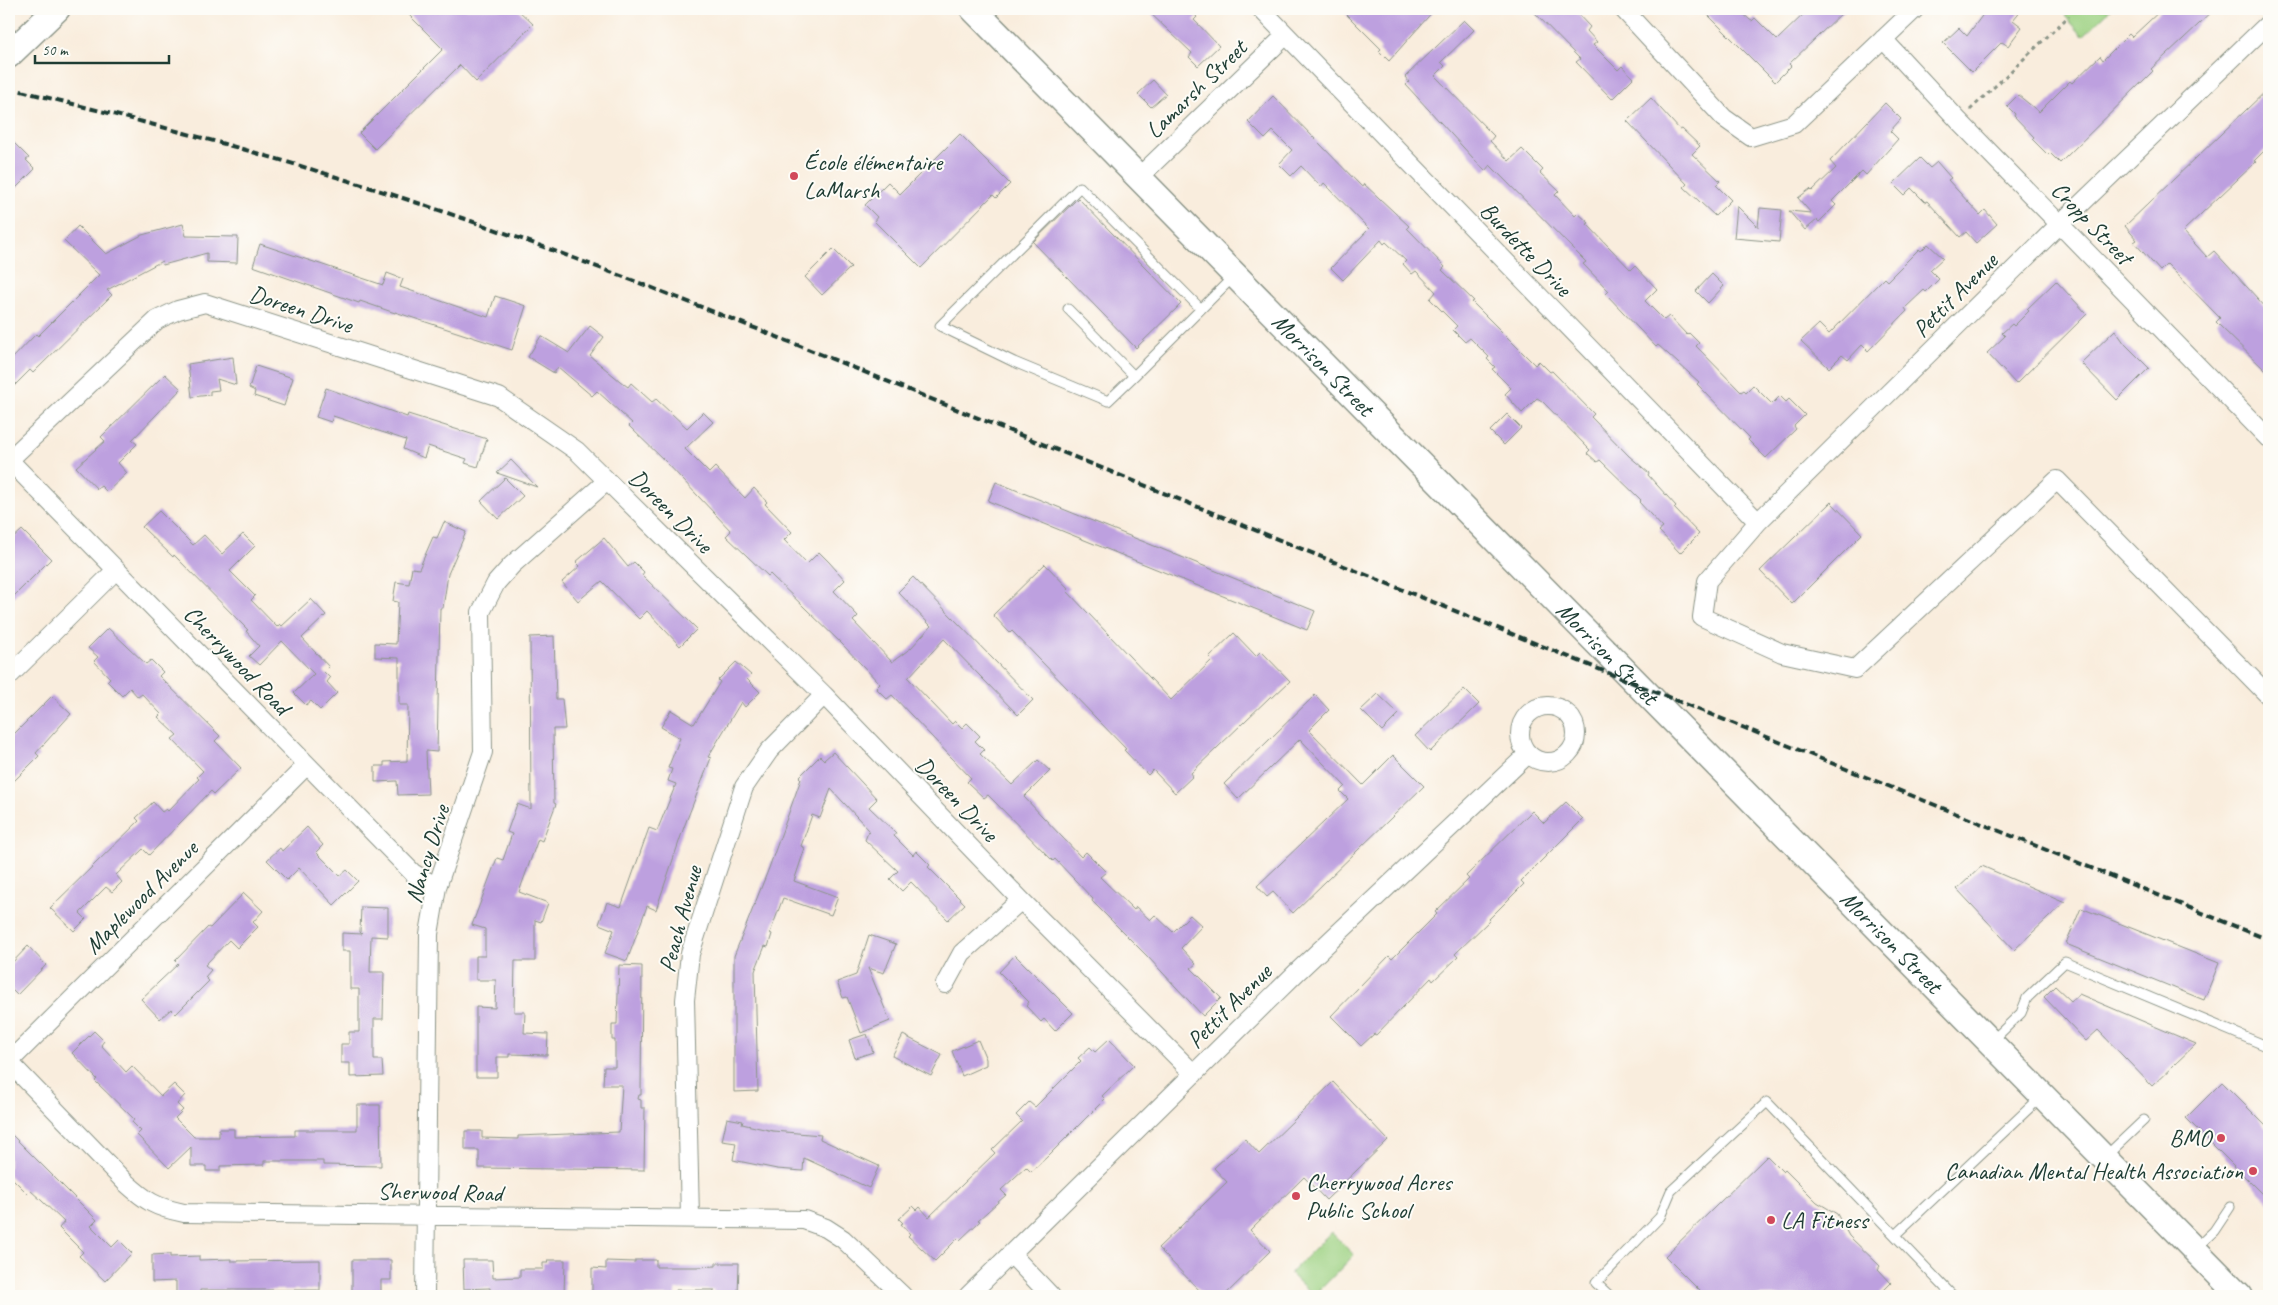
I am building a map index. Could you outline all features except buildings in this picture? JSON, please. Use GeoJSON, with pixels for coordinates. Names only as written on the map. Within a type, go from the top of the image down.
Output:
{"type":"FeatureCollection","features":[{"type":"Feature","properties":{"kind":"street"},"geometry":{"type":"LineString","coordinates":[[9,55],[57,9]]}},
{"type":"Feature","properties":{"kind":"street","name":"Morrison Street"},"geometry":{"type":"LineString","coordinates":[[973,9],[2240,1296]]}},
{"type":"Feature","properties":{"kind":"street","name":"Burdette Drive"},"geometry":{"type":"LineString","coordinates":[[1261,9],[1758,522]]}},
{"type":"Feature","properties":{"kind":"street"},"geometry":{"type":"LineString","coordinates":[[1623,9],[1724,118],[1752,137],[1794,124],[1914,9]]}},
{"type":"Feature","properties":{"kind":"street","name":"Pettit Avenue"},"geometry":{"type":"LineString","coordinates":[[2269,23],[2060,224],[1758,522],[1706,581],[1702,617],[1782,653],[1855,669],[2057,480],[2269,696]]}},
{"type":"Feature","properties":{"kind":"street","name":"Lamarsh Street"},"geometry":{"type":"LineString","coordinates":[[1138,178],[1286,35]]}},
{"type":"Feature","properties":{"kind":"street","name":"Cropp Street"},"geometry":{"type":"LineString","coordinates":[[1883,40],[1958,121],[2269,439]]}},
{"type":"Feature","properties":{"kind":"street","name":"Doreen Drive"},"geometry":{"type":"LineString","coordinates":[[9,460],[156,320],[178,310],[205,303],[499,396],[577,451],[824,695],[1021,900],[1194,1074]]}},
{"type":"Feature","properties":{"kind":"street","name":"Cherrywood Road"},"geometry":{"type":"LineString","coordinates":[[9,460],[413,873],[437,887]]}},
{"type":"Feature","properties":{"kind":"street","name":"Nancy Drive"},"geometry":{"type":"LineString","coordinates":[[426,1296],[430,934],[437,887],[483,752],[481,612],[496,583],[512,565],[607,481]]}},
{"type":"Feature","properties":{"kind":"street"},"geometry":{"type":"LineString","coordinates":[[9,676],[116,570]]}},
{"type":"Feature","properties":{"kind":"street","name":"Peach Avenue"},"geometry":{"type":"LineString","coordinates":[[690,1218],[685,1000],[690,954],[744,787],[769,751],[824,695]]}},
{"type":"Feature","properties":{"kind":"street","name":"Pettit Avenue"},"geometry":{"type":"LineString","coordinates":[[968,1296],[1296,973],[1528,754]]}},
{"type":"Feature","properties":{"kind":"street","name":"Maplewood Avenue"},"geometry":{"type":"LineString","coordinates":[[9,1062],[307,765]]}},
{"type":"Feature","properties":{"kind":"street"},"geometry":{"type":"LineString","coordinates":[[945,984],[962,953],[1021,900]]}},
{"type":"Feature","properties":{"kind":"street","name":"Sherwood Road"},"geometry":{"type":"LineString","coordinates":[[9,1062],[125,1182],[144,1199],[159,1208],[184,1214],[804,1220],[826,1228],[843,1239],[903,1296]]}},
{"type":"Feature","properties":{"kind":"street"},"geometry":{"type":"LineString","coordinates":[[1011,1254],[1051,1296]]}},
{"type":"Feature","properties":{"kind":"lane"},"geometry":{"type":"LineString","coordinates":[[1201,309],[1080,186],[940,326],[1014,362],[1108,401],[1235,276]]}},
{"type":"Feature","properties":{"kind":"lane"},"geometry":{"type":"LineString","coordinates":[[1068,309],[1134,376]]}},
{"type":"Feature","properties":{"kind":"lane"},"geometry":{"type":"LineString","coordinates":[[1990,1043],[2021,1013],[2027,998],[2065,962],[2269,1047]]}},
{"type":"Feature","properties":{"kind":"lane"},"geometry":{"type":"LineString","coordinates":[[1895,1235],[2043,1096]]}},
{"type":"Feature","properties":{"kind":"lane"},"geometry":{"type":"LineString","coordinates":[[1610,1296],[1596,1283],[1660,1217],[1671,1191],[1767,1102],[1954,1296]]}},
{"type":"Feature","properties":{"kind":"lane"},"geometry":{"type":"LineString","coordinates":[[2104,1158],[2144,1120]]}},
{"type":"Feature","properties":{"kind":"lane"},"geometry":{"type":"LineString","coordinates":[[2194,1250],[2214,1231],[2230,1207]]}},
{"type":"Feature","properties":{"kind":"path"},"geometry":{"type":"LineString","coordinates":[[1958,121],[2069,16]]}},
{"type":"Feature","properties":{"kind":"green space"},"geometry":{"type":"Polygon","coordinates":[[[2072,9],[2111,9],[2083,36],[2065,16],[2072,9]]]}},
{"type":"Feature","properties":{"kind":"green space"},"geometry":{"type":"Polygon","coordinates":[[[1331,1232],[1354,1255],[1314,1296],[1290,1273],[1331,1232]]]}},
{"type":"Feature","properties":{"kind":"railway"},"geometry":{"type":"LineString","coordinates":[[9,88],[178,131],[304,167],[520,238],[805,348],[2269,940]]}},
{"type":"Feature","properties":{"kind":"place","name":"École élémentaire LaMarsh"},"geometry":{"type":"Point","coordinates":[794,176]}},
{"type":"Feature","properties":{"kind":"place","name":"BMO"},"geometry":{"type":"Point","coordinates":[2221,1138]}},
{"type":"Feature","properties":{"kind":"place","name":"Canadian Mental Health Association"},"geometry":{"type":"Point","coordinates":[2253,1171]}},
{"type":"Feature","properties":{"kind":"place","name":"Cherrywood Acres Public School"},"geometry":{"type":"Point","coordinates":[1296,1196]}},
{"type":"Feature","properties":{"kind":"place","name":"LA Fitness"},"geometry":{"type":"Point","coordinates":[1771,1220]}}]}
